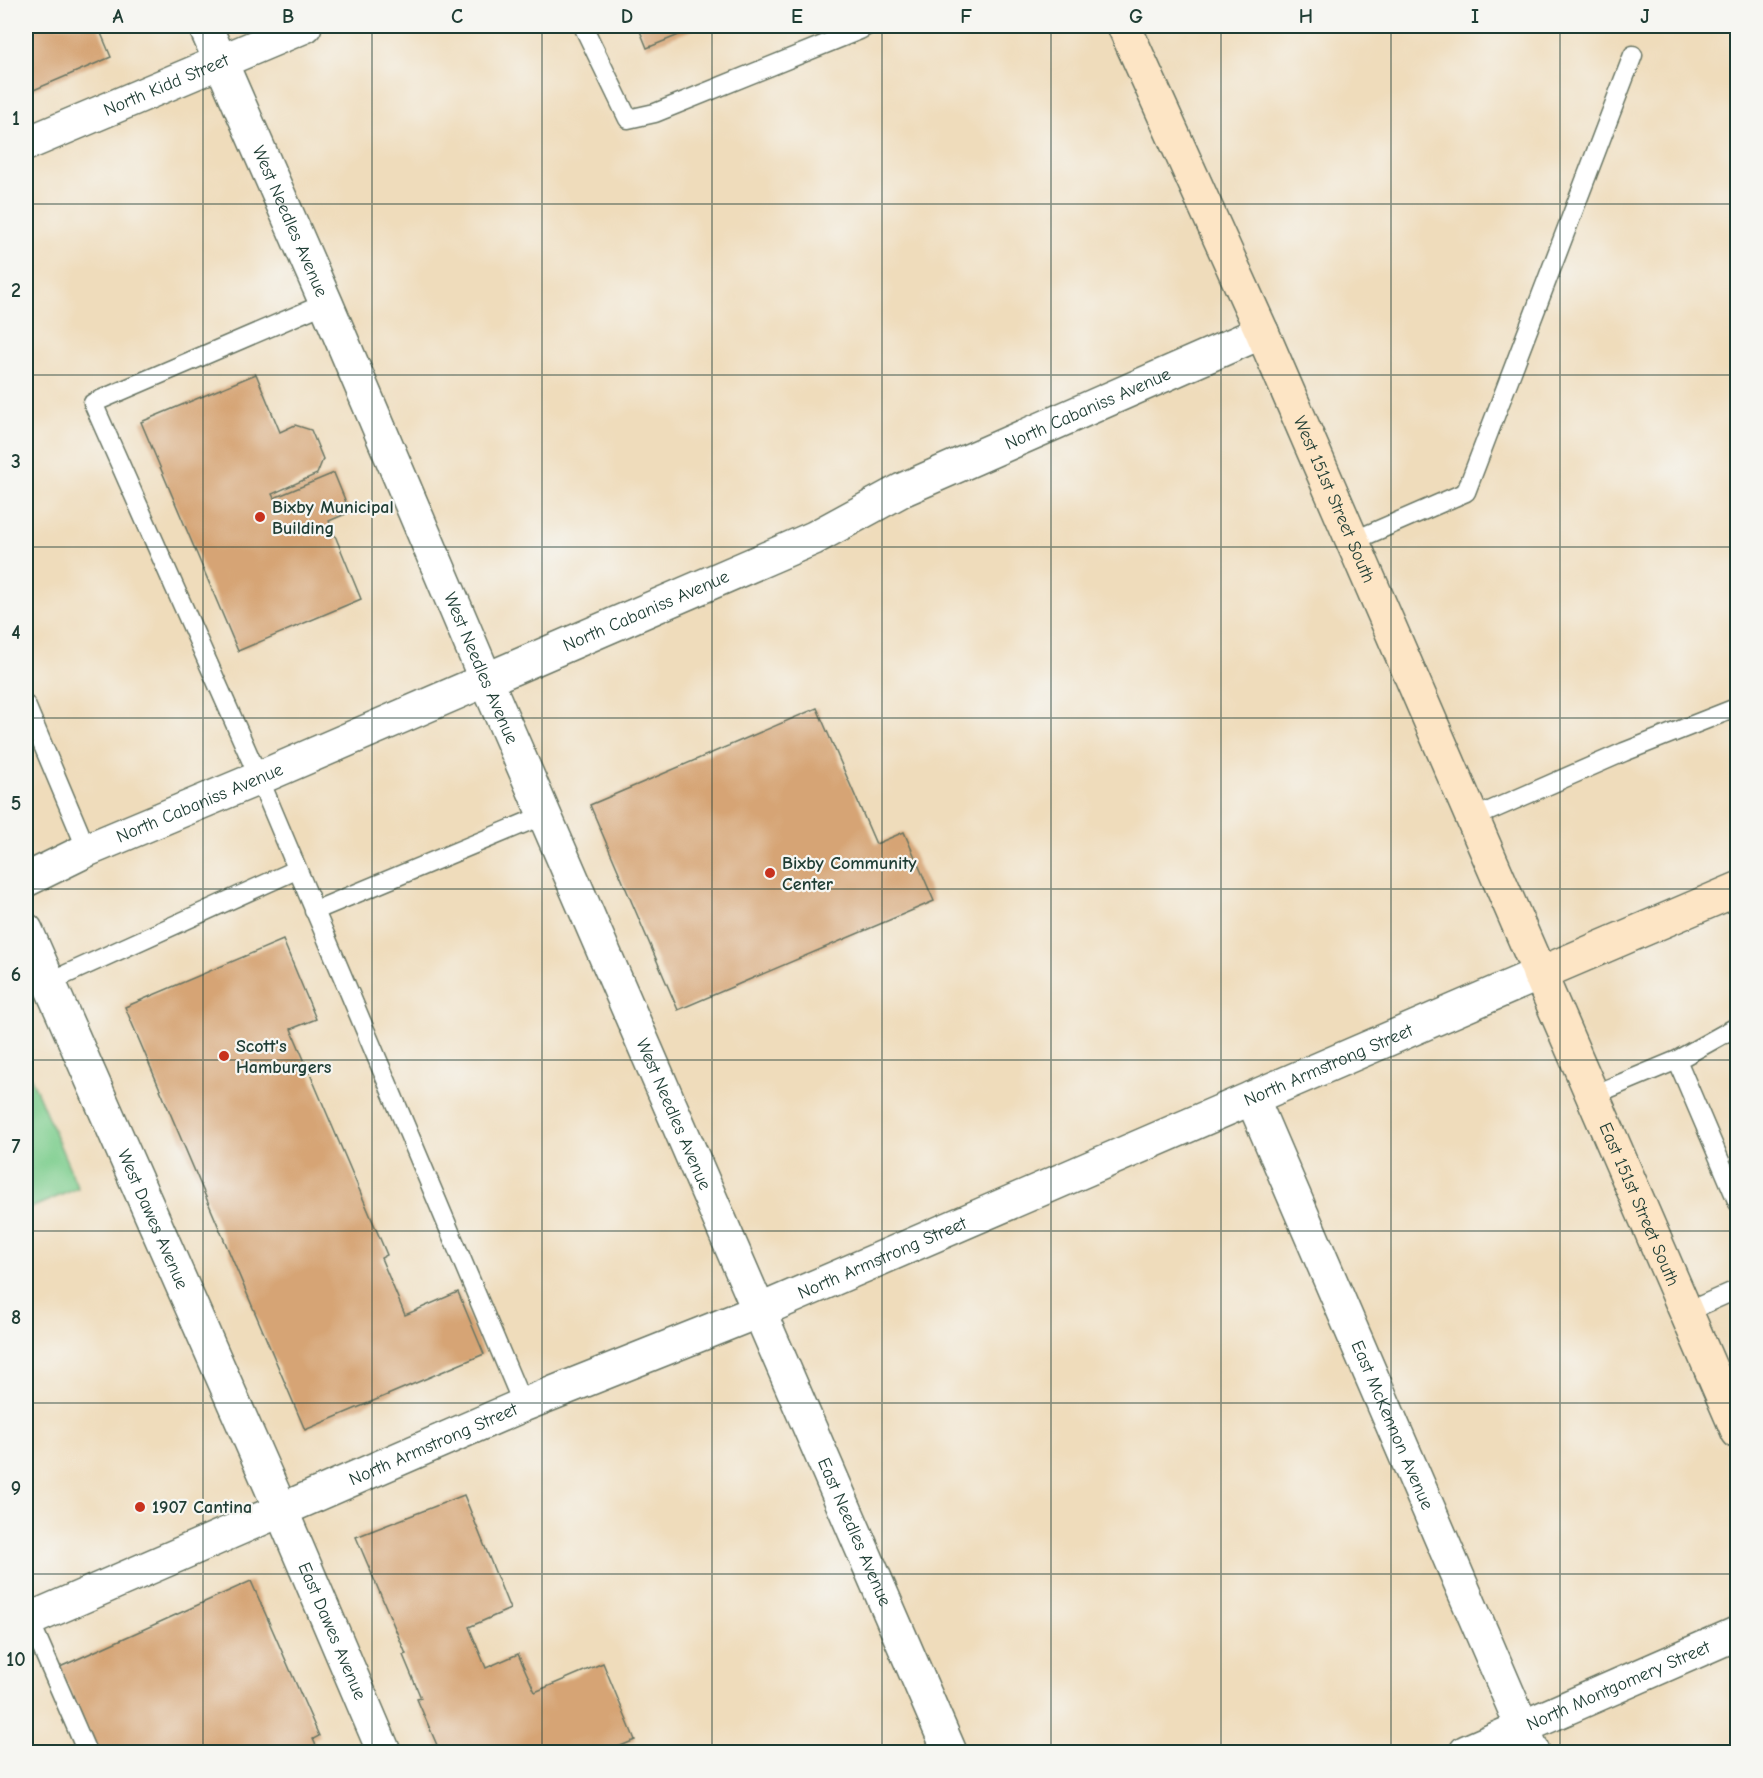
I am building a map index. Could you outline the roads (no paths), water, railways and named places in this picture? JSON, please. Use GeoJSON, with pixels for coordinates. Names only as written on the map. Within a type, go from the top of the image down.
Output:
{"type":"FeatureCollection","features":[{"type":"Feature","properties":{"kind":"main road","name":"West 151st Street South"},"geometry":{"type":"LineString","coordinates":[[1124,26],[1262,332],[1539,974]]}},
{"type":"Feature","properties":{"kind":"main road","name":"North Armstrong Street"},"geometry":{"type":"LineString","coordinates":[[1539,974],[1737,889]]}},
{"type":"Feature","properties":{"kind":"main road","name":"East 151st Street South"},"geometry":{"type":"LineString","coordinates":[[1539,974],[1737,1432]]}},
{"type":"Feature","properties":{"kind":"street","name":"West Needles Avenue"},"geometry":{"type":"LineString","coordinates":[[205,26],[759,1311]]}},
{"type":"Feature","properties":{"kind":"street","name":"North Kidd Street"},"geometry":{"type":"LineString","coordinates":[[26,144],[305,26]]}},
{"type":"Feature","properties":{"kind":"street","name":"North Cabaniss Avenue"},"geometry":{"type":"LineString","coordinates":[[26,880],[87,850],[814,538],[902,490],[1262,332]]}},
{"type":"Feature","properties":{"kind":"street","name":"West Dawes Avenue"},"geometry":{"type":"LineString","coordinates":[[26,930],[281,1510]]}},
{"type":"Feature","properties":{"kind":"street","name":"North Armstrong Street"},"geometry":{"type":"LineString","coordinates":[[27,1616],[281,1510],[523,1405],[759,1311],[1539,974]]}},
{"type":"Feature","properties":{"kind":"street","name":"East McKennon Avenue"},"geometry":{"type":"LineString","coordinates":[[1252,1098],[1527,1741]]}},
{"type":"Feature","properties":{"kind":"street","name":"East Needles Avenue"},"geometry":{"type":"LineString","coordinates":[[759,1311],[950,1752]]}},
{"type":"Feature","properties":{"kind":"street","name":"East Dawes Avenue"},"geometry":{"type":"LineString","coordinates":[[281,1510],[384,1752]]}},
{"type":"Feature","properties":{"kind":"street","name":"North Montgomery Street"},"geometry":{"type":"LineString","coordinates":[[1466,1752],[1527,1741],[1737,1633]]}},
{"type":"Feature","properties":{"kind":"lane"},"geometry":{"type":"LineString","coordinates":[[583,26],[627,119],[654,113],[867,26]]}},
{"type":"Feature","properties":{"kind":"lane"},"geometry":{"type":"LineString","coordinates":[[1353,541],[1466,492],[1633,55]]}},
{"type":"Feature","properties":{"kind":"lane"},"geometry":{"type":"LineString","coordinates":[[326,303],[93,403],[259,778],[523,1405]]}},
{"type":"Feature","properties":{"kind":"lane"},"geometry":{"type":"LineString","coordinates":[[26,705],[87,850]]}},
{"type":"Feature","properties":{"kind":"lane"},"geometry":{"type":"LineString","coordinates":[[1472,819],[1624,752],[1737,707]]}},
{"type":"Feature","properties":{"kind":"lane"},"geometry":{"type":"LineString","coordinates":[[314,911],[544,815]]}},
{"type":"Feature","properties":{"kind":"lane"},"geometry":{"type":"LineString","coordinates":[[49,982],[296,870]]}},
{"type":"Feature","properties":{"kind":"lane"},"geometry":{"type":"LineString","coordinates":[[1591,1096],[1677,1060],[1737,1026]]}},
{"type":"Feature","properties":{"kind":"lane"},"geometry":{"type":"LineString","coordinates":[[1677,1060],[1737,1203]]}},
{"type":"Feature","properties":{"kind":"lane"},"geometry":{"type":"LineString","coordinates":[[1684,1313],[1737,1289]]}},
{"type":"Feature","properties":{"kind":"lane"},"geometry":{"type":"LineString","coordinates":[[27,1616],[87,1752]]}},
{"type":"Feature","properties":{"kind":"place","name":"Bixby Municipal Building"},"geometry":{"type":"Point","coordinates":[260,517]}},
{"type":"Feature","properties":{"kind":"place","name":"Bixby Community Center"},"geometry":{"type":"Point","coordinates":[770,873]}},
{"type":"Feature","properties":{"kind":"place","name":"Scott's Hamburgers"},"geometry":{"type":"Point","coordinates":[224,1056]}},
{"type":"Feature","properties":{"kind":"place","name":"1907 Cantina"},"geometry":{"type":"Point","coordinates":[140,1507]}}]}
